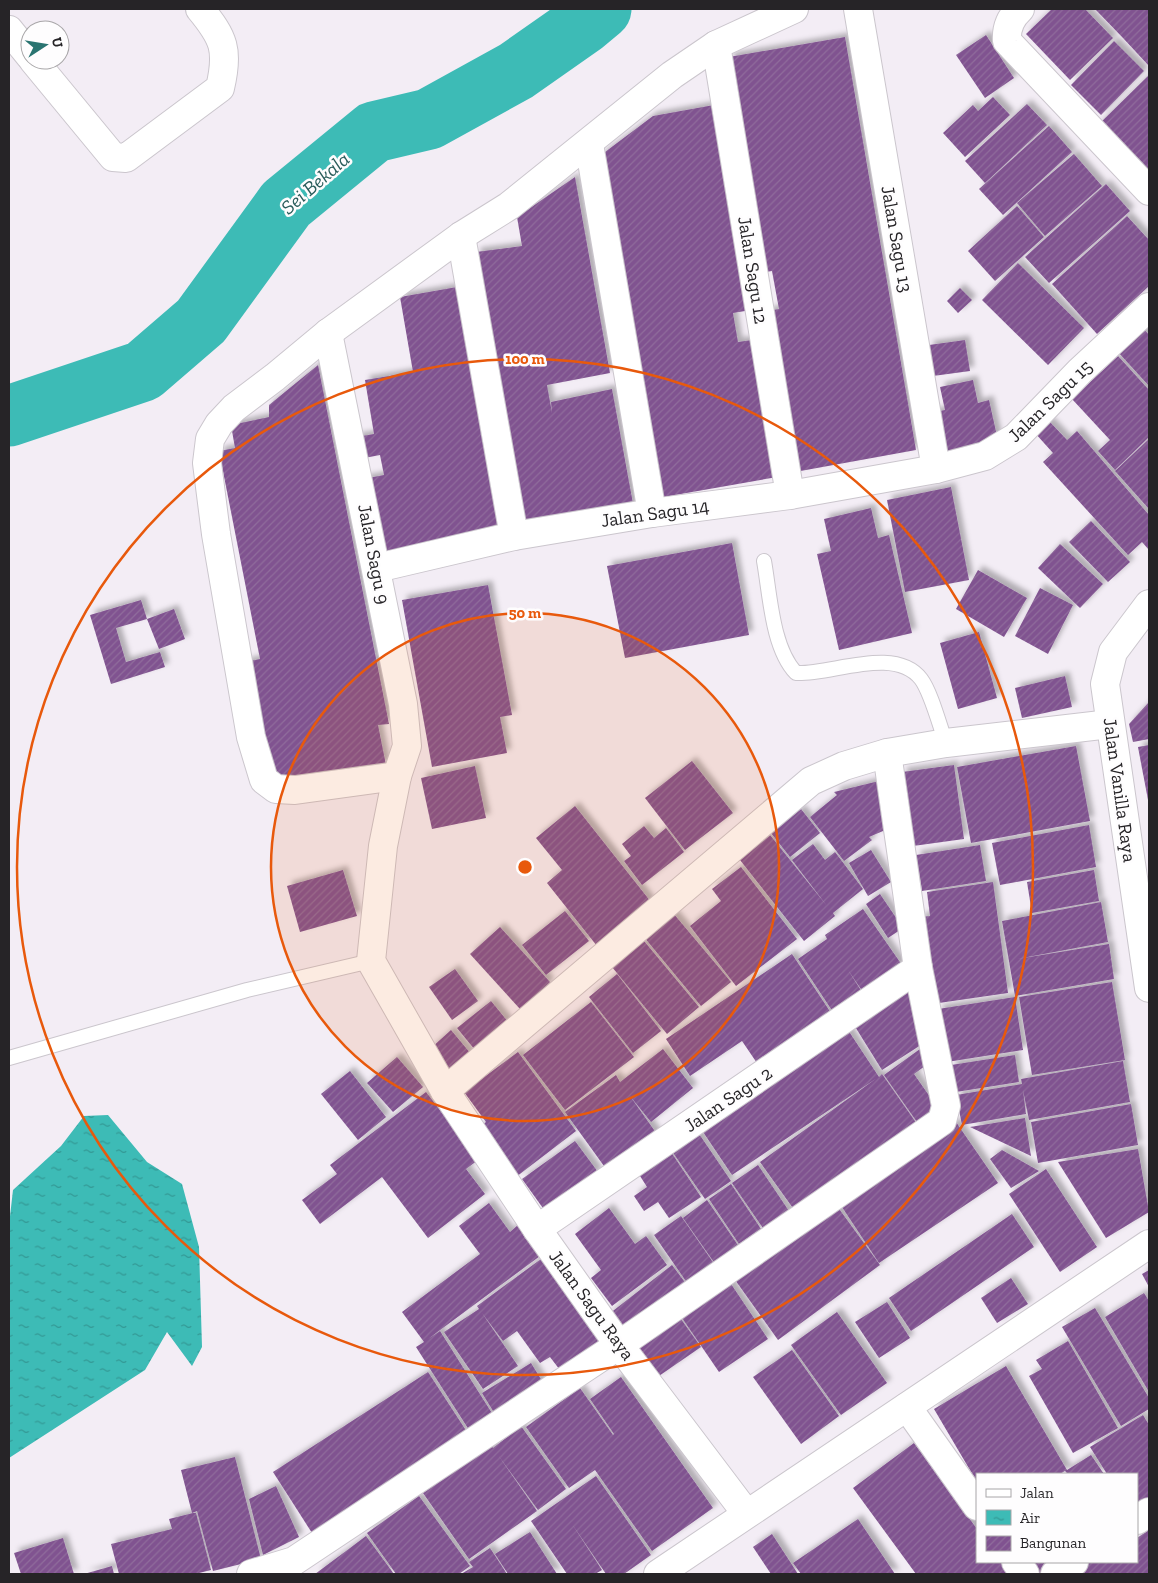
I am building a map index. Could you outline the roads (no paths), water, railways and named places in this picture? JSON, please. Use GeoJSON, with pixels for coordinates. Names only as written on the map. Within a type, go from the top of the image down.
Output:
{"type":"FeatureCollection","features":[{"type":"Feature","properties":{"kind":"street"},"geometry":{"type":"LineString","coordinates":[[41,70],[112,157],[126,158],[220,88],[226,63],[219,32],[200,9]]}},
{"type":"Feature","properties":{"kind":"street"},"geometry":{"type":"LineString","coordinates":[[397,776],[295,790],[276,789],[264,780],[251,737],[216,534],[208,463],[210,439],[234,408],[328,333],[461,236],[509,206],[589,144],[672,75],[716,45],[794,9]]}},
{"type":"Feature","properties":{"kind":"street","name":"Jalan Sagu 13"},"geometry":{"type":"LineString","coordinates":[[858,9],[936,469]]}},
{"type":"Feature","properties":{"kind":"street"},"geometry":{"type":"LineString","coordinates":[[1020,9],[1009,24],[1008,41],[1149,191]]}},
{"type":"Feature","properties":{"kind":"street"},"geometry":{"type":"LineString","coordinates":[[9,30],[20,44]]}},
{"type":"Feature","properties":{"kind":"street","name":"Jalan Sagu 12"},"geometry":{"type":"LineString","coordinates":[[716,45],[790,495]]}},
{"type":"Feature","properties":{"kind":"street"},"geometry":{"type":"LineString","coordinates":[[589,144],[652,512]]}},
{"type":"Feature","properties":{"kind":"street"},"geometry":{"type":"LineString","coordinates":[[461,236],[514,536]]}},
{"type":"Feature","properties":{"kind":"street","name":"Jalan Sagu 15"},"geometry":{"type":"LineString","coordinates":[[936,469],[985,456],[1016,437],[1080,371],[1149,307]]}},
{"type":"Feature","properties":{"kind":"street","name":"Jalan Sagu 9"},"geometry":{"type":"LineString","coordinates":[[328,333],[404,704],[407,746],[397,776],[383,846],[371,961]]}},
{"type":"Feature","properties":{"kind":"street","name":"Jalan Sagu 14"},"geometry":{"type":"LineString","coordinates":[[377,568],[514,536],[652,512],[790,495],[936,469]]}},
{"type":"Feature","properties":{"kind":"street","name":"Jalan Vanilla Raya"},"geometry":{"type":"LineString","coordinates":[[1149,604],[1113,652],[1105,684],[1149,988]]}},
{"type":"Feature","properties":{"kind":"street"},"geometry":{"type":"LineString","coordinates":[[445,1091],[811,780],[844,766],[887,753],[946,743],[1110,724]]}},
{"type":"Feature","properties":{"kind":"street"},"geometry":{"type":"LineString","coordinates":[[251,1574],[296,1568],[942,1121],[946,1106],[918,968],[887,753]]}},
{"type":"Feature","properties":{"kind":"street","name":"Jalan Sagu Raya"},"geometry":{"type":"LineString","coordinates":[[371,961],[445,1091],[538,1229],[620,1345],[746,1513]]}},
{"type":"Feature","properties":{"kind":"street","name":"Jalan Sagu 2"},"geometry":{"type":"LineString","coordinates":[[538,1229],[918,968]]}},
{"type":"Feature","properties":{"kind":"street"},"geometry":{"type":"LineString","coordinates":[[658,1574],[746,1513],[1149,1244]]}},
{"type":"Feature","properties":{"kind":"street"},"geometry":{"type":"LineString","coordinates":[[907,1406],[976,1505]]}},
{"type":"Feature","properties":{"kind":"street"},"geometry":{"type":"LineString","coordinates":[[1138,1519],[1149,1512]]}},
{"type":"Feature","properties":{"kind":"street"},"geometry":{"type":"LineString","coordinates":[[1017,1563],[1025,1574]]}},
{"type":"Feature","properties":{"kind":"street"},"geometry":{"type":"LineString","coordinates":[[1055,1574],[1072,1563]]}},
{"type":"Feature","properties":{"kind":"lane"},"geometry":{"type":"LineString","coordinates":[[764,561],[779,646],[786,663],[796,673],[808,674],[879,662],[897,663],[921,679],[946,743]]}},
{"type":"Feature","properties":{"kind":"lane"},"geometry":{"type":"LineString","coordinates":[[9,1058],[247,990],[371,961]]}},
{"type":"Feature","properties":{"kind":"water"},"geometry":{"type":"Polygon","coordinates":[[[108,1115],[147,1162],[182,1184],[199,1247],[202,1347],[192,1366],[167,1332],[145,1370],[9,1458],[9,1225],[13,1190],[61,1146],[84,1116],[108,1115]]]}},
{"type":"Feature","properties":{"kind":"waterway","name":"Sei Bekala"},"geometry":{"type":"LineString","coordinates":[[9,416],[143,371],[201,321],[286,204],[374,132],[429,119],[516,71],[583,24],[601,9]]}}]}
